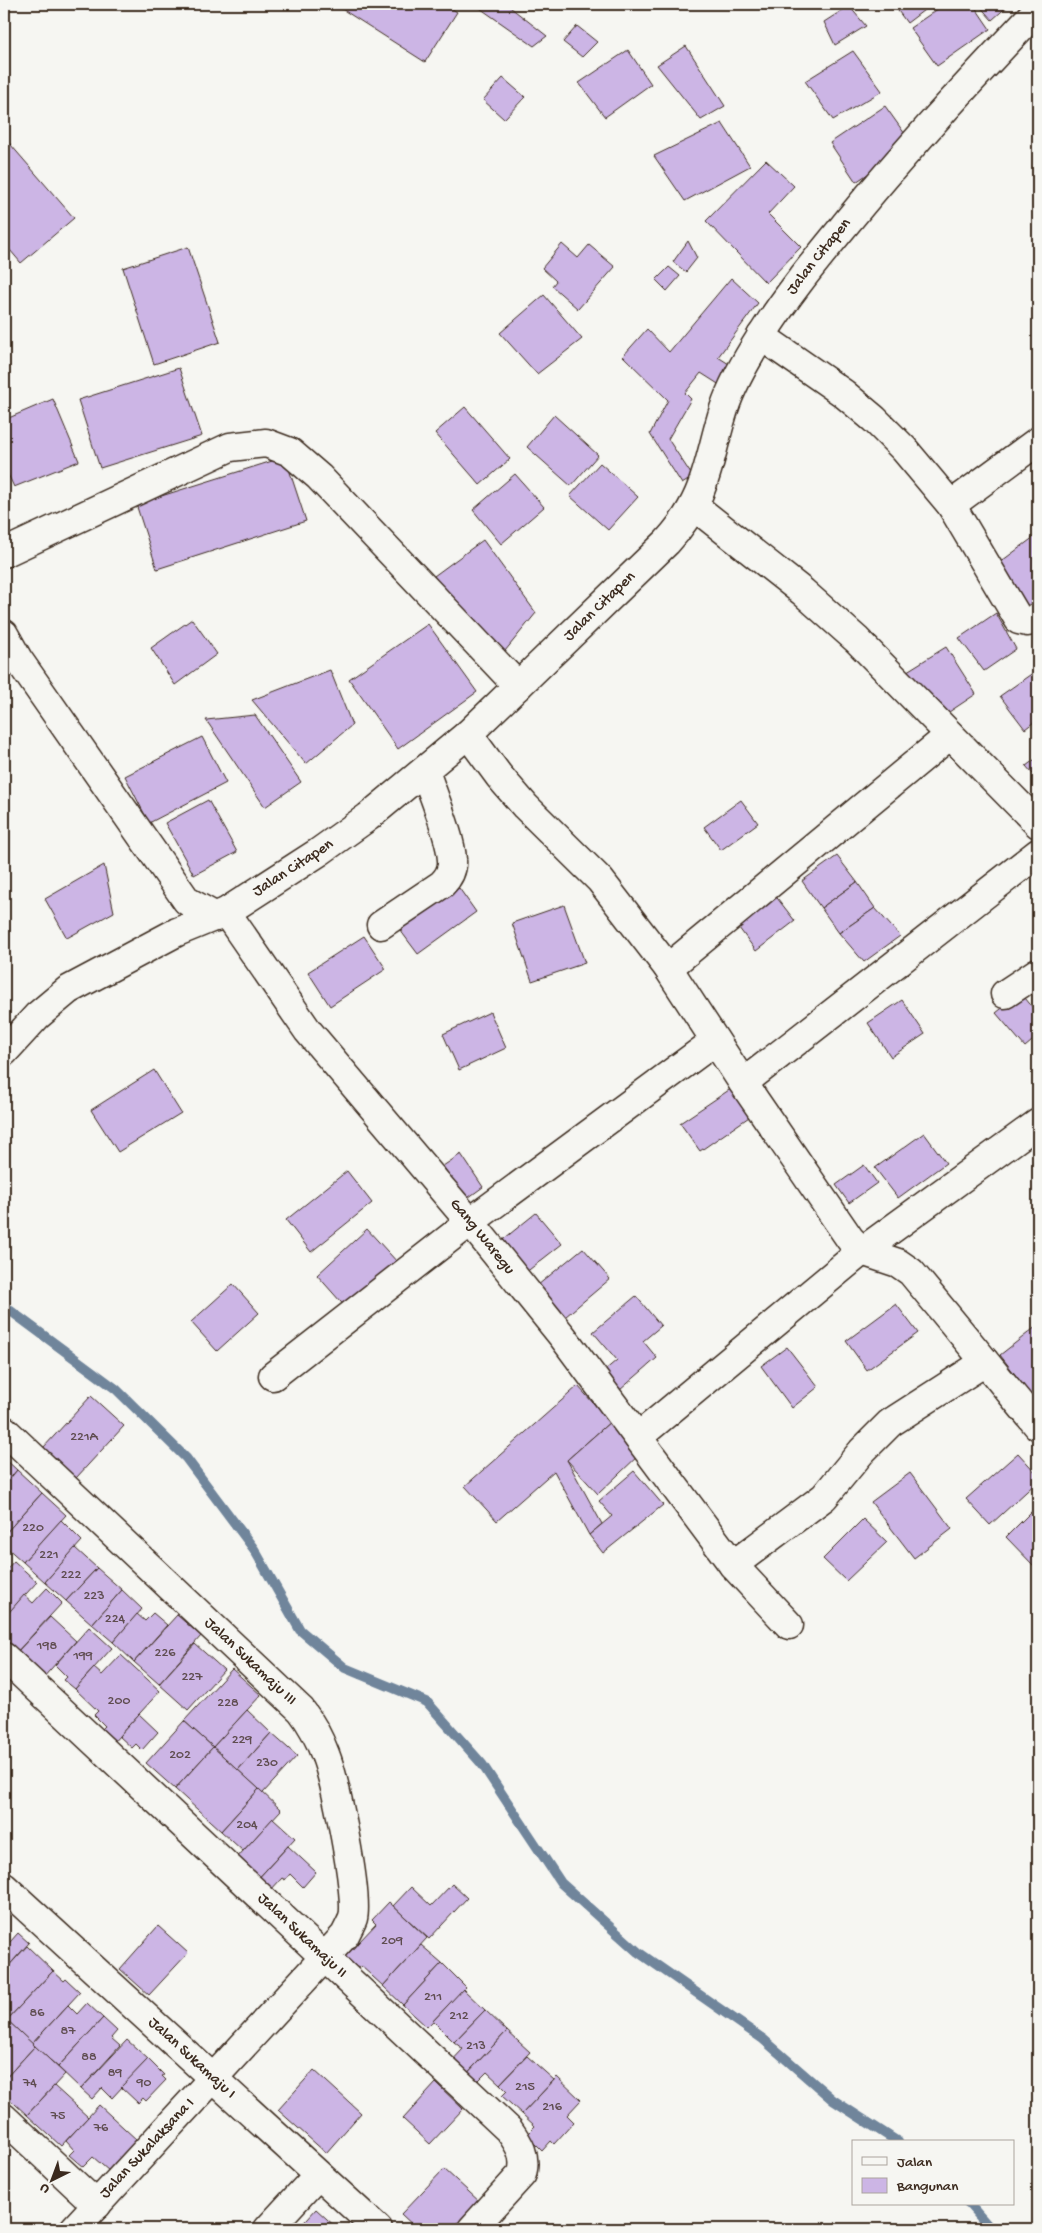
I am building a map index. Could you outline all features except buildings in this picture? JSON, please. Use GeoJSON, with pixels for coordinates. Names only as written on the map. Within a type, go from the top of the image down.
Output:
{"type":"FeatureCollection","features":[{"type":"Feature","properties":{"kind":"street","name":"Jalan Citapen"},"geometry":{"type":"LineString","coordinates":[[4,1052],[37,1016],[68,990],[177,932],[221,915],[319,852],[368,817],[468,734],[667,542],[694,506],[707,475],[725,408],[761,336],[788,296],[864,201],[1038,8]]}},
{"type":"Feature","properties":{"kind":"street"},"geometry":{"type":"LineString","coordinates":[[761,336],[843,393],[874,419],[904,449],[951,505],[1019,620],[1028,622],[1038,617]]}},
{"type":"Feature","properties":{"kind":"street"},"geometry":{"type":"LineString","coordinates":[[951,505],[1038,441]]}},
{"type":"Feature","properties":{"kind":"street"},"geometry":{"type":"LineString","coordinates":[[4,553],[230,447],[266,443],[290,452],[318,478],[518,686]]}},
{"type":"Feature","properties":{"kind":"street"},"geometry":{"type":"LineString","coordinates":[[694,506],[803,592],[857,640],[1038,824]]}},
{"type":"Feature","properties":{"kind":"street"},"geometry":{"type":"LineString","coordinates":[[4,634],[18,659],[187,901],[221,915]]}},
{"type":"Feature","properties":{"kind":"street"},"geometry":{"type":"LineString","coordinates":[[468,734],[499,776],[525,806],[568,851],[600,880],[668,968],[743,1083],[850,1239],[862,1251],[898,1263],[911,1272],[1038,1426]]}},
{"type":"Feature","properties":{"kind":"street"},"geometry":{"type":"LineString","coordinates":[[668,968],[950,735]]}},
{"type":"Feature","properties":{"kind":"street"},"geometry":{"type":"LineString","coordinates":[[381,925],[442,884],[449,877],[453,862],[450,848],[425,771]]}},
{"type":"Feature","properties":{"kind":"street"},"geometry":{"type":"LineString","coordinates":[[743,1083],[1038,853]]}},
{"type":"Feature","properties":{"kind":"street","name":"Gang Waregu"},"geometry":{"type":"LineString","coordinates":[[221,915],[308,1031],[470,1222],[563,1337],[733,1565],[789,1625]]}},
{"type":"Feature","properties":{"kind":"street"},"geometry":{"type":"LineString","coordinates":[[1006,994],[1038,972]]}},
{"type":"Feature","properties":{"kind":"street"},"geometry":{"type":"LineString","coordinates":[[273,1376],[470,1222],[715,1041]]}},
{"type":"Feature","properties":{"kind":"street"},"geometry":{"type":"LineString","coordinates":[[638,1437],[862,1251],[1038,1123]]}},
{"type":"Feature","properties":{"kind":"street"},"geometry":{"type":"LineString","coordinates":[[733,1565],[824,1497],[862,1451],[890,1423],[985,1362]]}},
{"type":"Feature","properties":{"kind":"street","name":"Jalan Sukamaju III"},"geometry":{"type":"LineString","coordinates":[[4,1430],[301,1710],[313,1726],[326,1756],[331,1776],[342,1828],[353,1899],[353,1917],[345,1935],[325,1958]]}},
{"type":"Feature","properties":{"kind":"street","name":"Jalan Sukamaju II"},"geometry":{"type":"LineString","coordinates":[[4,1657],[509,2130],[523,2153],[524,2165],[522,2174],[472,2229]]}},
{"type":"Feature","properties":{"kind":"street","name":"Jalan Sukamaju I"},"geometry":{"type":"LineString","coordinates":[[4,1887],[378,2229]]}},
{"type":"Feature","properties":{"kind":"street","name":"Jalan Sukalaksana I"},"geometry":{"type":"LineString","coordinates":[[74,2229],[325,1958]]}},
{"type":"Feature","properties":{"kind":"street"},"geometry":{"type":"LineString","coordinates":[[4,2118],[97,2205]]}},
{"type":"Feature","properties":{"kind":"street"},"geometry":{"type":"LineString","coordinates":[[268,2229],[318,2176]]}},
{"type":"Feature","properties":{"kind":"waterway"},"geometry":{"type":"LineString","coordinates":[[4,1306],[116,1389],[186,1458],[254,1549],[300,1630],[345,1668],[427,1702],[482,1764],[561,1883],[638,1952],[763,2039],[833,2100],[895,2140]]}},
{"type":"Feature","properties":{"kind":"waterway"},"geometry":{"type":"LineString","coordinates":[[971,2206],[991,2229]]}}]}
